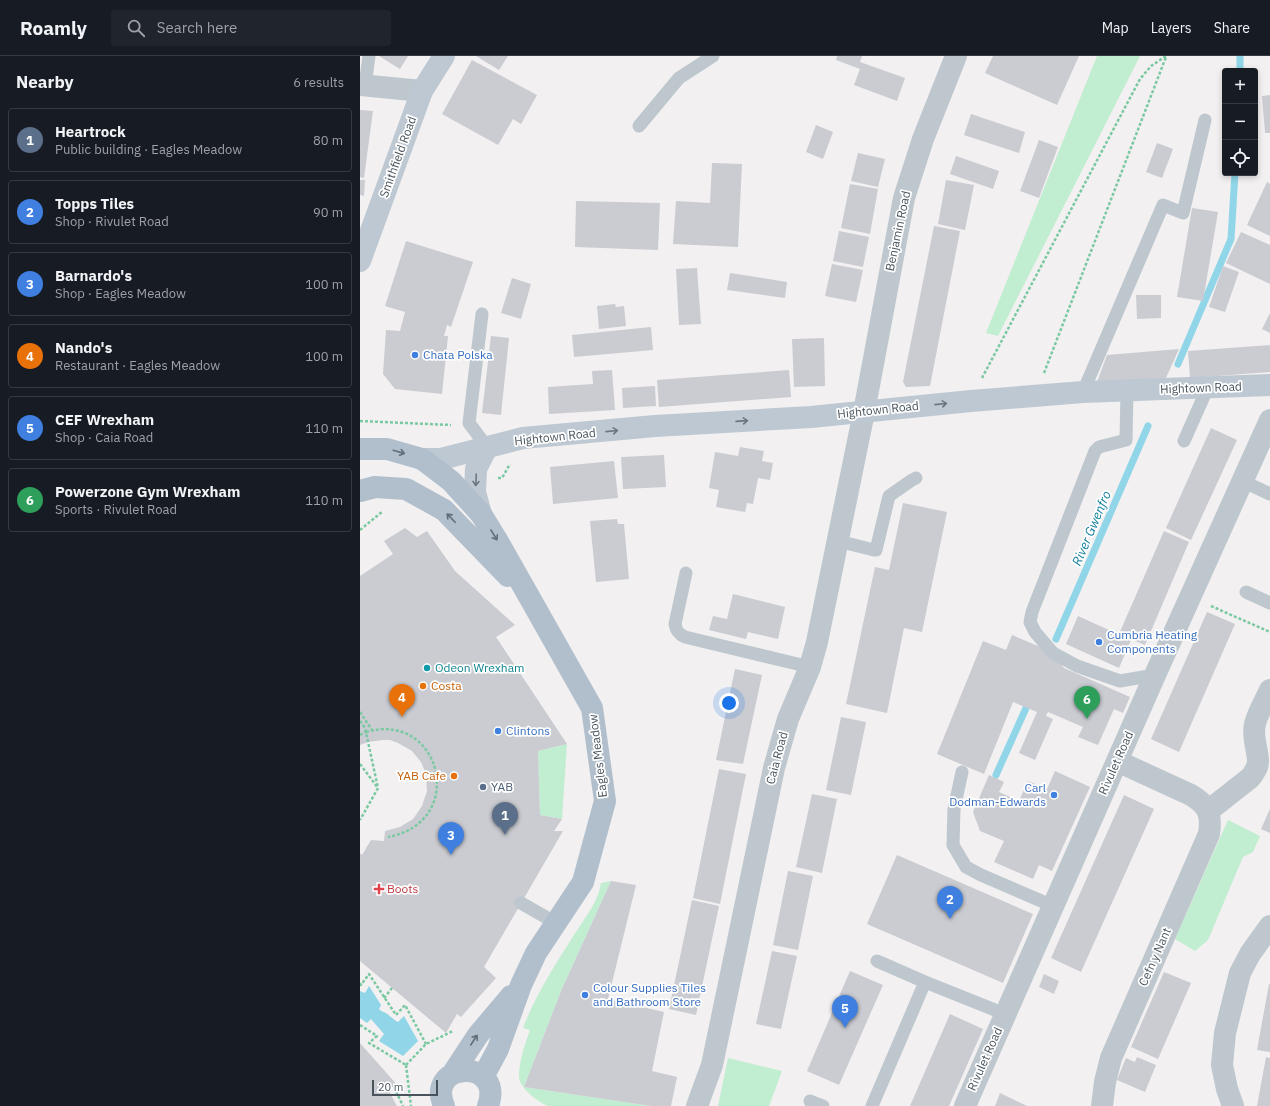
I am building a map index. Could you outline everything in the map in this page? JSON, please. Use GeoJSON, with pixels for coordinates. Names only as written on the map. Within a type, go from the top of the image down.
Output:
{"type":"FeatureCollection","features":[{"type":"Feature","properties":{"kind":"main road","name":"Eagles Meadow"},"geometry":{"type":"LineString","coordinates":[[360,449],[387,449],[422,459],[451,481],[481,514],[592,708],[605,801],[583,882],[536,953],[521,985],[498,1049],[483,1077]]}},
{"type":"Feature","properties":{"kind":"main road","name":"Eagles Meadow"},"geometry":{"type":"LineString","coordinates":[[360,491],[375,486],[406,489],[444,510],[528,595]]}},
{"type":"Feature","properties":{"kind":"main road","name":"Eagles Meadow"},"geometry":{"type":"LineString","coordinates":[[444,1106],[441,1090],[448,1078],[453,1073],[478,1035],[521,985]]}},
{"type":"Feature","properties":{"kind":"main road"},"geometry":{"type":"LineString","coordinates":[[453,1073],[461,1070],[469,1070],[476,1072],[483,1077],[488,1084],[494,1104]]}},
{"type":"Feature","properties":{"kind":"street","name":"Smithfield Road"},"geometry":{"type":"LineString","coordinates":[[360,261],[422,92],[444,56]]}},
{"type":"Feature","properties":{"kind":"street","name":"Benjamin Road"},"geometry":{"type":"LineString","coordinates":[[864,412],[904,198],[923,138],[956,56]]}},
{"type":"Feature","properties":{"kind":"street"},"geometry":{"type":"LineString","coordinates":[[363,85],[422,92]]}},
{"type":"Feature","properties":{"kind":"street","name":"Hightown Road"},"geometry":{"type":"LineString","coordinates":[[422,459],[441,459],[523,438],[655,426],[864,412],[970,401],[1083,392],[1270,385]]}},
{"type":"Feature","properties":{"kind":"street","name":"Caia Road"},"geometry":{"type":"LineString","coordinates":[[697,1106],[712,1065],[774,768],[788,719],[810,666],[817,642],[864,412]]}},
{"type":"Feature","properties":{"kind":"street","name":"Rivulet Road"},"geometry":{"type":"LineString","coordinates":[[965,1106],[1052,906],[1270,420]]}},
{"type":"Feature","properties":{"kind":"street"},"geometry":{"type":"LineString","coordinates":[[481,514],[475,492],[476,469],[487,447]]}},
{"type":"Feature","properties":{"kind":"street"},"geometry":{"type":"LineString","coordinates":[[1117,762],[1191,794],[1202,801],[1208,811],[1250,778],[1254,773],[1258,760],[1253,733],[1255,724],[1269,693]]}},
{"type":"Feature","properties":{"kind":"street","name":"Cefn y Nant"},"geometry":{"type":"LineString","coordinates":[[1102,1106],[1104,1082],[1111,1058],[1209,834],[1211,822],[1208,811]]}},
{"type":"Feature","properties":{"kind":"street"},"geometry":{"type":"LineString","coordinates":[[1233,1106],[1227,1090],[1222,1065],[1225,1034],[1240,973],[1250,954],[1270,926]]}},
{"type":"Feature","properties":{"kind":"lane"},"geometry":{"type":"LineString","coordinates":[[363,85],[369,56]]}},
{"type":"Feature","properties":{"kind":"lane"},"geometry":{"type":"LineString","coordinates":[[639,126],[679,78],[713,56]]}},
{"type":"Feature","properties":{"kind":"lane"},"geometry":{"type":"LineString","coordinates":[[1083,392],[1163,205],[1183,213],[1205,120]]}},
{"type":"Feature","properties":{"kind":"lane"},"geometry":{"type":"LineString","coordinates":[[482,314],[470,423],[487,447]]}},
{"type":"Feature","properties":{"kind":"lane"},"geometry":{"type":"LineString","coordinates":[[1184,441],[1208,388]]}},
{"type":"Feature","properties":{"kind":"lane"},"geometry":{"type":"LineString","coordinates":[[1126,390],[1126,440],[1099,447],[1096,451],[1032,612],[1030,622],[1035,632],[1053,653],[1077,666],[1120,681],[1155,675]]}},
{"type":"Feature","properties":{"kind":"lane"},"geometry":{"type":"LineString","coordinates":[[838,541],[876,550],[889,496],[916,478]]}},
{"type":"Feature","properties":{"kind":"lane"},"geometry":{"type":"LineString","coordinates":[[1242,481],[1270,494]]}},
{"type":"Feature","properties":{"kind":"lane"},"geometry":{"type":"LineString","coordinates":[[686,573],[675,624],[681,635],[810,666]]}},
{"type":"Feature","properties":{"kind":"lane"},"geometry":{"type":"LineString","coordinates":[[1246,592],[1270,603]]}},
{"type":"Feature","properties":{"kind":"lane"},"geometry":{"type":"LineString","coordinates":[[962,772],[954,809],[953,845],[966,867],[1052,906]]}},
{"type":"Feature","properties":{"kind":"lane"},"geometry":{"type":"LineString","coordinates":[[521,903],[556,922]]}},
{"type":"Feature","properties":{"kind":"lane"},"geometry":{"type":"LineString","coordinates":[[877,962],[1005,1014]]}},
{"type":"Feature","properties":{"kind":"lane"},"geometry":{"type":"LineString","coordinates":[[872,1106],[925,982]]}},
{"type":"Feature","properties":{"kind":"lane"},"geometry":{"type":"LineString","coordinates":[[810,1101],[823,1106]]}},
{"type":"Feature","properties":{"kind":"path"},"geometry":{"type":"LineString","coordinates":[[1052,353],[1166,56]]}},
{"type":"Feature","properties":{"kind":"path"},"geometry":{"type":"LineString","coordinates":[[970,401],[1140,80],[1151,66],[1166,56]]}},
{"type":"Feature","properties":{"kind":"path"},"geometry":{"type":"LineString","coordinates":[[1190,597],[1270,632]]}},
{"type":"Feature","properties":{"kind":"path"},"geometry":{"type":"LineString","coordinates":[[360,712],[372,730]]}},
{"type":"Feature","properties":{"kind":"path"},"geometry":{"type":"LineString","coordinates":[[360,721],[365,728],[378,788],[360,820]]}},
{"type":"Feature","properties":{"kind":"path"},"geometry":{"type":"LineString","coordinates":[[360,734],[372,730],[389,729],[402,732],[414,738],[428,752],[433,762],[437,779],[437,792],[431,809],[417,826],[407,832],[388,837]]}},
{"type":"Feature","properties":{"kind":"path"},"geometry":{"type":"LineString","coordinates":[[360,764],[378,788]]}},
{"type":"Feature","properties":{"kind":"path"},"geometry":{"type":"LineString","coordinates":[[360,983],[361,984],[369,974],[396,1015],[405,1005],[426,1044]]}},
{"type":"Feature","properties":{"kind":"path"},"geometry":{"type":"LineString","coordinates":[[384,998],[392,988]]}},
{"type":"Feature","properties":{"kind":"path"},"geometry":{"type":"LineString","coordinates":[[360,1032],[361,1026],[376,1036],[369,1043],[406,1065]]}},
{"type":"Feature","properties":{"kind":"path"},"geometry":{"type":"LineString","coordinates":[[406,1065],[426,1044],[443,1035]]}},
{"type":"Feature","properties":{"kind":"path"},"geometry":{"type":"LineString","coordinates":[[406,1065],[411,1106]]}},
{"type":"Feature","properties":{"kind":"path"},"geometry":{"type":"LineString","coordinates":[[394,1087],[403,1106]]}},
{"type":"Feature","properties":{"kind":"green space"},"geometry":{"type":"Polygon","coordinates":[[[1097,56],[1140,56],[998,336],[986,333],[1097,56]]]}},
{"type":"Feature","properties":{"kind":"green space"},"geometry":{"type":"Polygon","coordinates":[[[567,744],[562,819],[540,815],[538,751],[567,744]]]}},
{"type":"Feature","properties":{"kind":"green space"},"geometry":{"type":"Polygon","coordinates":[[[1228,820],[1260,836],[1253,852],[1243,857],[1208,940],[1195,951],[1175,939],[1228,820]]]}},
{"type":"Feature","properties":{"kind":"green space"},"geometry":{"type":"Polygon","coordinates":[[[611,881],[561,991],[524,1087],[651,1106],[548,1106],[530,1094],[522,1085],[520,1081],[519,1070],[521,1059],[530,1030],[523,1028],[528,1015],[547,979],[594,903],[601,883],[611,881]]]}},
{"type":"Feature","properties":{"kind":"green space"},"geometry":{"type":"Polygon","coordinates":[[[728,1058],[782,1071],[769,1106],[718,1106],[728,1058]]]}},
{"type":"Feature","properties":{"kind":"water"},"geometry":{"type":"Polygon","coordinates":[[[369,986],[381,1005],[379,1009],[398,1022],[404,1016],[418,1041],[403,1056],[379,1041],[384,1034],[371,1019],[367,1023],[360,1018],[360,991],[365,993],[369,986]]]}},
{"type":"Feature","properties":{"kind":"building"},"geometry":{"type":"Polygon","coordinates":[[[379,56],[408,56],[400,69],[379,56]]]}},
{"type":"Feature","properties":{"kind":"building"},"geometry":{"type":"Polygon","coordinates":[[[476,56],[508,56],[499,70],[476,56]]]}},
{"type":"Feature","properties":{"kind":"building"},"geometry":{"type":"Polygon","coordinates":[[[837,56],[862,56],[860,62],[905,78],[897,101],[854,85],[860,69],[836,60],[837,56]]]}},
{"type":"Feature","properties":{"kind":"building"},"geometry":{"type":"Polygon","coordinates":[[[993,56],[1079,56],[1057,105],[985,73],[993,56]]]}},
{"type":"Feature","properties":{"kind":"building"},"geometry":{"type":"Polygon","coordinates":[[[472,60],[537,95],[521,124],[513,119],[498,145],[442,114],[472,60]]]}},
{"type":"Feature","properties":{"kind":"building"},"geometry":{"type":"Polygon","coordinates":[[[1270,95],[1270,133],[1265,133],[1262,96],[1270,95]]]}},
{"type":"Feature","properties":{"kind":"building"},"geometry":{"type":"Polygon","coordinates":[[[360,110],[373,111],[364,178],[360,177],[360,110]]]}},
{"type":"Feature","properties":{"kind":"building"},"geometry":{"type":"Polygon","coordinates":[[[971,114],[1025,132],[1019,153],[964,135],[971,114]]]}},
{"type":"Feature","properties":{"kind":"building"},"geometry":{"type":"Polygon","coordinates":[[[816,125],[833,132],[823,159],[806,152],[816,125]]]}},
{"type":"Feature","properties":{"kind":"building"},"geometry":{"type":"Polygon","coordinates":[[[1039,140],[1058,147],[1039,198],[1020,191],[1039,140]]]}},
{"type":"Feature","properties":{"kind":"building"},"geometry":{"type":"Polygon","coordinates":[[[1157,143],[1173,149],[1162,178],[1146,172],[1157,143]]]}},
{"type":"Feature","properties":{"kind":"building"},"geometry":{"type":"Polygon","coordinates":[[[858,153],[885,159],[878,187],[851,181],[858,153]]]}},
{"type":"Feature","properties":{"kind":"building"},"geometry":{"type":"Polygon","coordinates":[[[956,156],[999,171],[993,189],[950,174],[956,156]]]}},
{"type":"Feature","properties":{"kind":"building"},"geometry":{"type":"Polygon","coordinates":[[[712,163],[742,164],[738,247],[673,244],[676,201],[710,203],[712,163]]]}},
{"type":"Feature","properties":{"kind":"building"},"geometry":{"type":"Polygon","coordinates":[[[360,180],[365,180],[364,196],[360,195],[360,180]]]}},
{"type":"Feature","properties":{"kind":"building"},"geometry":{"type":"Polygon","coordinates":[[[946,180],[974,185],[965,230],[938,224],[946,180]]]}},
{"type":"Feature","properties":{"kind":"building"},"geometry":{"type":"Polygon","coordinates":[[[1267,182],[1270,184],[1270,236],[1247,225],[1267,182]]]}},
{"type":"Feature","properties":{"kind":"building"},"geometry":{"type":"Polygon","coordinates":[[[850,184],[878,189],[870,234],[841,228],[850,184]]]}},
{"type":"Feature","properties":{"kind":"building"},"geometry":{"type":"Polygon","coordinates":[[[576,201],[660,203],[658,250],[575,247],[576,201]]]}},
{"type":"Feature","properties":{"kind":"building"},"geometry":{"type":"Polygon","coordinates":[[[1192,208],[1218,212],[1203,301],[1177,297],[1192,208]]]}},
{"type":"Feature","properties":{"kind":"building"},"geometry":{"type":"Polygon","coordinates":[[[934,226],[960,231],[930,386],[906,387],[903,382],[934,226]]]}},
{"type":"Feature","properties":{"kind":"building"},"geometry":{"type":"Polygon","coordinates":[[[839,231],[869,237],[863,267],[833,261],[839,231]]]}},
{"type":"Feature","properties":{"kind":"building"},"geometry":{"type":"Polygon","coordinates":[[[1241,232],[1270,245],[1270,284],[1226,263],[1241,232]]]}},
{"type":"Feature","properties":{"kind":"building"},"geometry":{"type":"Polygon","coordinates":[[[406,241],[473,262],[451,327],[447,325],[444,336],[448,336],[442,394],[395,389],[383,374],[386,330],[400,331],[405,312],[385,306],[406,241]]]}},
{"type":"Feature","properties":{"kind":"building"},"geometry":{"type":"Polygon","coordinates":[[[832,264],[863,270],[856,302],[825,296],[832,264]]]}},
{"type":"Feature","properties":{"kind":"building"},"geometry":{"type":"Polygon","coordinates":[[[1223,266],[1239,272],[1225,312],[1209,307],[1223,266]]]}},
{"type":"Feature","properties":{"kind":"building"},"geometry":{"type":"Polygon","coordinates":[[[697,268],[701,324],[679,325],[676,269],[697,268]]]}},
{"type":"Feature","properties":{"kind":"building"},"geometry":{"type":"Polygon","coordinates":[[[730,273],[787,282],[785,298],[727,290],[730,273]]]}},
{"type":"Feature","properties":{"kind":"building"},"geometry":{"type":"Polygon","coordinates":[[[512,278],[531,284],[521,319],[501,313],[512,278]]]}},
{"type":"Feature","properties":{"kind":"building"},"geometry":{"type":"Polygon","coordinates":[[[1136,295],[1161,295],[1161,318],[1137,319],[1136,295]]]}},
{"type":"Feature","properties":{"kind":"building"},"geometry":{"type":"Polygon","coordinates":[[[615,304],[616,307],[624,306],[626,326],[599,329],[597,306],[615,304]]]}},
{"type":"Feature","properties":{"kind":"building"},"geometry":{"type":"Polygon","coordinates":[[[1270,313],[1270,333],[1262,329],[1270,313]]]}},
{"type":"Feature","properties":{"kind":"building"},"geometry":{"type":"Polygon","coordinates":[[[651,327],[653,350],[574,357],[572,335],[651,327]]]}},
{"type":"Feature","properties":{"kind":"building"},"geometry":{"type":"Polygon","coordinates":[[[491,336],[509,338],[501,415],[482,413],[491,336]]]}},
{"type":"Feature","properties":{"kind":"building"},"geometry":{"type":"Polygon","coordinates":[[[824,338],[825,386],[794,387],[792,339],[824,338]]]}},
{"type":"Feature","properties":{"kind":"building"},"geometry":{"type":"Polygon","coordinates":[[[1270,345],[1270,372],[1190,378],[1188,351],[1270,345]]]}},
{"type":"Feature","properties":{"kind":"building"},"geometry":{"type":"Polygon","coordinates":[[[1179,349],[1165,380],[1097,382],[1107,355],[1179,349]]]}},
{"type":"Feature","properties":{"kind":"building"},"geometry":{"type":"Polygon","coordinates":[[[612,370],[615,410],[549,414],[548,387],[593,384],[592,371],[612,370]]]}},
{"type":"Feature","properties":{"kind":"building"},"geometry":{"type":"Polygon","coordinates":[[[789,370],[791,397],[659,407],[657,380],[789,370]]]}},
{"type":"Feature","properties":{"kind":"building"},"geometry":{"type":"Polygon","coordinates":[[[655,386],[656,406],[623,408],[622,388],[655,386]]]}},
{"type":"Feature","properties":{"kind":"building"},"geometry":{"type":"Polygon","coordinates":[[[1211,428],[1237,440],[1191,540],[1166,528],[1211,428]]]}},
{"type":"Feature","properties":{"kind":"building"},"geometry":{"type":"Polygon","coordinates":[[[740,447],[764,451],[762,461],[773,463],[770,480],[758,478],[753,504],[747,503],[745,512],[716,507],[719,490],[709,488],[715,452],[738,456],[740,447]]]}},
{"type":"Feature","properties":{"kind":"building"},"geometry":{"type":"Polygon","coordinates":[[[664,455],[666,487],[623,489],[621,457],[664,455]]]}},
{"type":"Feature","properties":{"kind":"building"},"geometry":{"type":"Polygon","coordinates":[[[614,461],[618,498],[553,504],[550,467],[614,461]]]}},
{"type":"Feature","properties":{"kind":"building"},"geometry":{"type":"Polygon","coordinates":[[[903,503],[947,512],[922,632],[904,628],[887,713],[846,704],[875,567],[889,570],[903,503]]]}},
{"type":"Feature","properties":{"kind":"building"},"geometry":{"type":"Polygon","coordinates":[[[617,519],[618,524],[624,524],[629,579],[596,582],[590,521],[617,519]]]}},
{"type":"Feature","properties":{"kind":"building"},"geometry":{"type":"Polygon","coordinates":[[[405,528],[417,537],[427,531],[455,571],[515,625],[496,637],[567,744],[538,751],[540,815],[562,819],[554,831],[563,831],[484,967],[496,978],[461,1017],[457,1014],[446,1033],[360,961],[360,853],[362,855],[371,840],[384,841],[385,831],[400,827],[413,819],[422,806],[427,791],[424,769],[421,762],[412,751],[390,740],[368,742],[360,745],[360,576],[393,554],[384,541],[405,528]]]}},
{"type":"Feature","properties":{"kind":"building"},"geometry":{"type":"Polygon","coordinates":[[[1164,531],[1189,542],[1145,645],[1119,634],[1164,531]]]}},
{"type":"Feature","properties":{"kind":"building"},"geometry":{"type":"Polygon","coordinates":[[[733,594],[785,607],[778,639],[748,632],[746,639],[709,630],[713,616],[727,619],[733,594]]]}},
{"type":"Feature","properties":{"kind":"building"},"geometry":{"type":"Polygon","coordinates":[[[1207,612],[1235,624],[1179,752],[1151,739],[1207,612]]]}},
{"type":"Feature","properties":{"kind":"building","name":"Cumbria Heating Components"},"geometry":{"type":"Polygon","coordinates":[[[1078,616],[1131,640],[1119,668],[1066,644],[1078,616]]]}},
{"type":"Feature","properties":{"kind":"building"},"geometry":{"type":"Polygon","coordinates":[[[1012,635],[1050,651],[1064,668],[1130,697],[1123,713],[1114,709],[1098,745],[1078,737],[1083,727],[1048,712],[1046,716],[1053,719],[1035,760],[1019,753],[1037,712],[1013,702],[984,774],[937,754],[983,641],[1006,650],[1012,635]]]}},
{"type":"Feature","properties":{"kind":"building"},"geometry":{"type":"Polygon","coordinates":[[[735,669],[762,675],[743,764],[716,760],[735,669]]]}},
{"type":"Feature","properties":{"kind":"building"},"geometry":{"type":"Polygon","coordinates":[[[841,717],[866,722],[851,795],[826,790],[841,717]]]}},
{"type":"Feature","properties":{"kind":"building"},"geometry":{"type":"Polygon","coordinates":[[[719,769],[746,774],[720,904],[693,898],[719,769]]]}},
{"type":"Feature","properties":{"kind":"building"},"geometry":{"type":"Polygon","coordinates":[[[1055,771],[1090,787],[1052,871],[1039,865],[1033,879],[994,862],[1004,841],[980,831],[973,812],[989,775],[1004,782],[999,792],[1019,801],[1028,781],[1047,789],[1055,771]]]}},
{"type":"Feature","properties":{"kind":"building"},"geometry":{"type":"Polygon","coordinates":[[[812,794],[837,799],[822,873],[796,867],[812,794]]]}},
{"type":"Feature","properties":{"kind":"building"},"geometry":{"type":"Polygon","coordinates":[[[1124,795],[1154,809],[1081,972],[1051,958],[1124,795]]]}},
{"type":"Feature","properties":{"kind":"building"},"geometry":{"type":"Polygon","coordinates":[[[1270,809],[1270,833],[1261,829],[1270,809]]]}},
{"type":"Feature","properties":{"kind":"building"},"geometry":{"type":"Polygon","coordinates":[[[897,855],[1033,914],[1003,983],[867,924],[897,855]]]}},
{"type":"Feature","properties":{"kind":"building"},"geometry":{"type":"Polygon","coordinates":[[[788,871],[813,876],[798,950],[773,945],[788,871]]]}},
{"type":"Feature","properties":{"kind":"building","name":"Colour Supplies Tiles and Bathroom Store"},"geometry":{"type":"Polygon","coordinates":[[[611,881],[636,885],[608,999],[664,1012],[652,1071],[677,1077],[671,1106],[651,1106],[524,1087],[561,991],[611,881]]]}},
{"type":"Feature","properties":{"kind":"building"},"geometry":{"type":"Polygon","coordinates":[[[692,900],[719,906],[696,1015],[669,1009],[692,900]]]}},
{"type":"Feature","properties":{"kind":"building"},"geometry":{"type":"Polygon","coordinates":[[[772,951],[797,956],[781,1029],[756,1024],[772,951]]]}},
{"type":"Feature","properties":{"kind":"building"},"geometry":{"type":"Polygon","coordinates":[[[850,971],[883,985],[839,1085],[807,1071],[850,971]]]}},
{"type":"Feature","properties":{"kind":"building"},"geometry":{"type":"Polygon","coordinates":[[[1164,972],[1191,983],[1158,1059],[1131,1047],[1164,972]]]}},
{"type":"Feature","properties":{"kind":"building"},"geometry":{"type":"Polygon","coordinates":[[[1044,974],[1059,981],[1054,994],[1039,987],[1044,974]]]}},
{"type":"Feature","properties":{"kind":"building"},"geometry":{"type":"Polygon","coordinates":[[[1270,984],[1270,1052],[1257,1050],[1270,984]]]}},
{"type":"Feature","properties":{"kind":"building"},"geometry":{"type":"Polygon","coordinates":[[[950,1014],[983,1029],[949,1106],[910,1106],[950,1014]]]}},
{"type":"Feature","properties":{"kind":"building"},"geometry":{"type":"Polygon","coordinates":[[[360,1043],[399,1087],[384,1087],[383,1091],[389,1091],[397,1106],[360,1106],[360,1043]]]}},
{"type":"Feature","properties":{"kind":"building"},"geometry":{"type":"Polygon","coordinates":[[[1137,1057],[1156,1065],[1145,1092],[1117,1080],[1126,1058],[1135,1062],[1137,1057]]]}},
{"type":"Feature","properties":{"kind":"building"},"geometry":{"type":"Polygon","coordinates":[[[1266,1057],[1270,1058],[1270,1106],[1257,1106],[1266,1057]]]}},
{"type":"Feature","properties":{"kind":"building"},"geometry":{"type":"Polygon","coordinates":[[[1000,1093],[1027,1106],[995,1106],[1000,1093]]]}},
{"type":"Feature","properties":{"kind":"waterway","name":"River Gwenfro"},"geometry":{"type":"LineString","coordinates":[[1240,56],[1240,68]]}},
{"type":"Feature","properties":{"kind":"waterway","name":"River Gwenfro"},"geometry":{"type":"LineString","coordinates":[[1178,364],[1231,239],[1235,176]]}},
{"type":"Feature","properties":{"kind":"waterway","name":"River Gwenfro"},"geometry":{"type":"LineString","coordinates":[[1056,639],[1148,426]]}},
{"type":"Feature","properties":{"kind":"waterway","name":"River Gwenfro"},"geometry":{"type":"LineString","coordinates":[[996,775],[1026,708]]}},
{"type":"Feature","properties":{"kind":"place","name":"Chata Polska"},"geometry":{"type":"Point","coordinates":[415,355]}},
{"type":"Feature","properties":{"kind":"place","name":"Cumbria Heating Components"},"geometry":{"type":"Point","coordinates":[1099,642]}},
{"type":"Feature","properties":{"kind":"place","name":"Odeon Wrexham"},"geometry":{"type":"Point","coordinates":[427,668]}},
{"type":"Feature","properties":{"kind":"place","name":"Costa"},"geometry":{"type":"Point","coordinates":[423,686]}},
{"type":"Feature","properties":{"kind":"place","name":"Nando's"},"geometry":{"type":"Point","coordinates":[402,717]}},
{"type":"Feature","properties":{"kind":"place","name":"Powerzone Gym Wrexham"},"geometry":{"type":"Point","coordinates":[1087,719]}},
{"type":"Feature","properties":{"kind":"place","name":"Clintons"},"geometry":{"type":"Point","coordinates":[498,731]}},
{"type":"Feature","properties":{"kind":"place","name":"YAB Cafe"},"geometry":{"type":"Point","coordinates":[454,776]}},
{"type":"Feature","properties":{"kind":"place","name":"YAB"},"geometry":{"type":"Point","coordinates":[483,787]}},
{"type":"Feature","properties":{"kind":"place","name":"Carl Dodman-Edwards"},"geometry":{"type":"Point","coordinates":[1054,795]}},
{"type":"Feature","properties":{"kind":"place","name":"Heartrock"},"geometry":{"type":"Point","coordinates":[505,835]}},
{"type":"Feature","properties":{"kind":"place","name":"Barnardo's"},"geometry":{"type":"Point","coordinates":[451,855]}},
{"type":"Feature","properties":{"kind":"place","name":"Boots"},"geometry":{"type":"Point","coordinates":[379,889]}},
{"type":"Feature","properties":{"kind":"place","name":"Topps Tiles"},"geometry":{"type":"Point","coordinates":[950,919]}},
{"type":"Feature","properties":{"kind":"place","name":"Colour Supplies Tiles and Bathroom Store"},"geometry":{"type":"Point","coordinates":[585,995]}},
{"type":"Feature","properties":{"kind":"place","name":"CEF Wrexham"},"geometry":{"type":"Point","coordinates":[845,1028]}}]}
